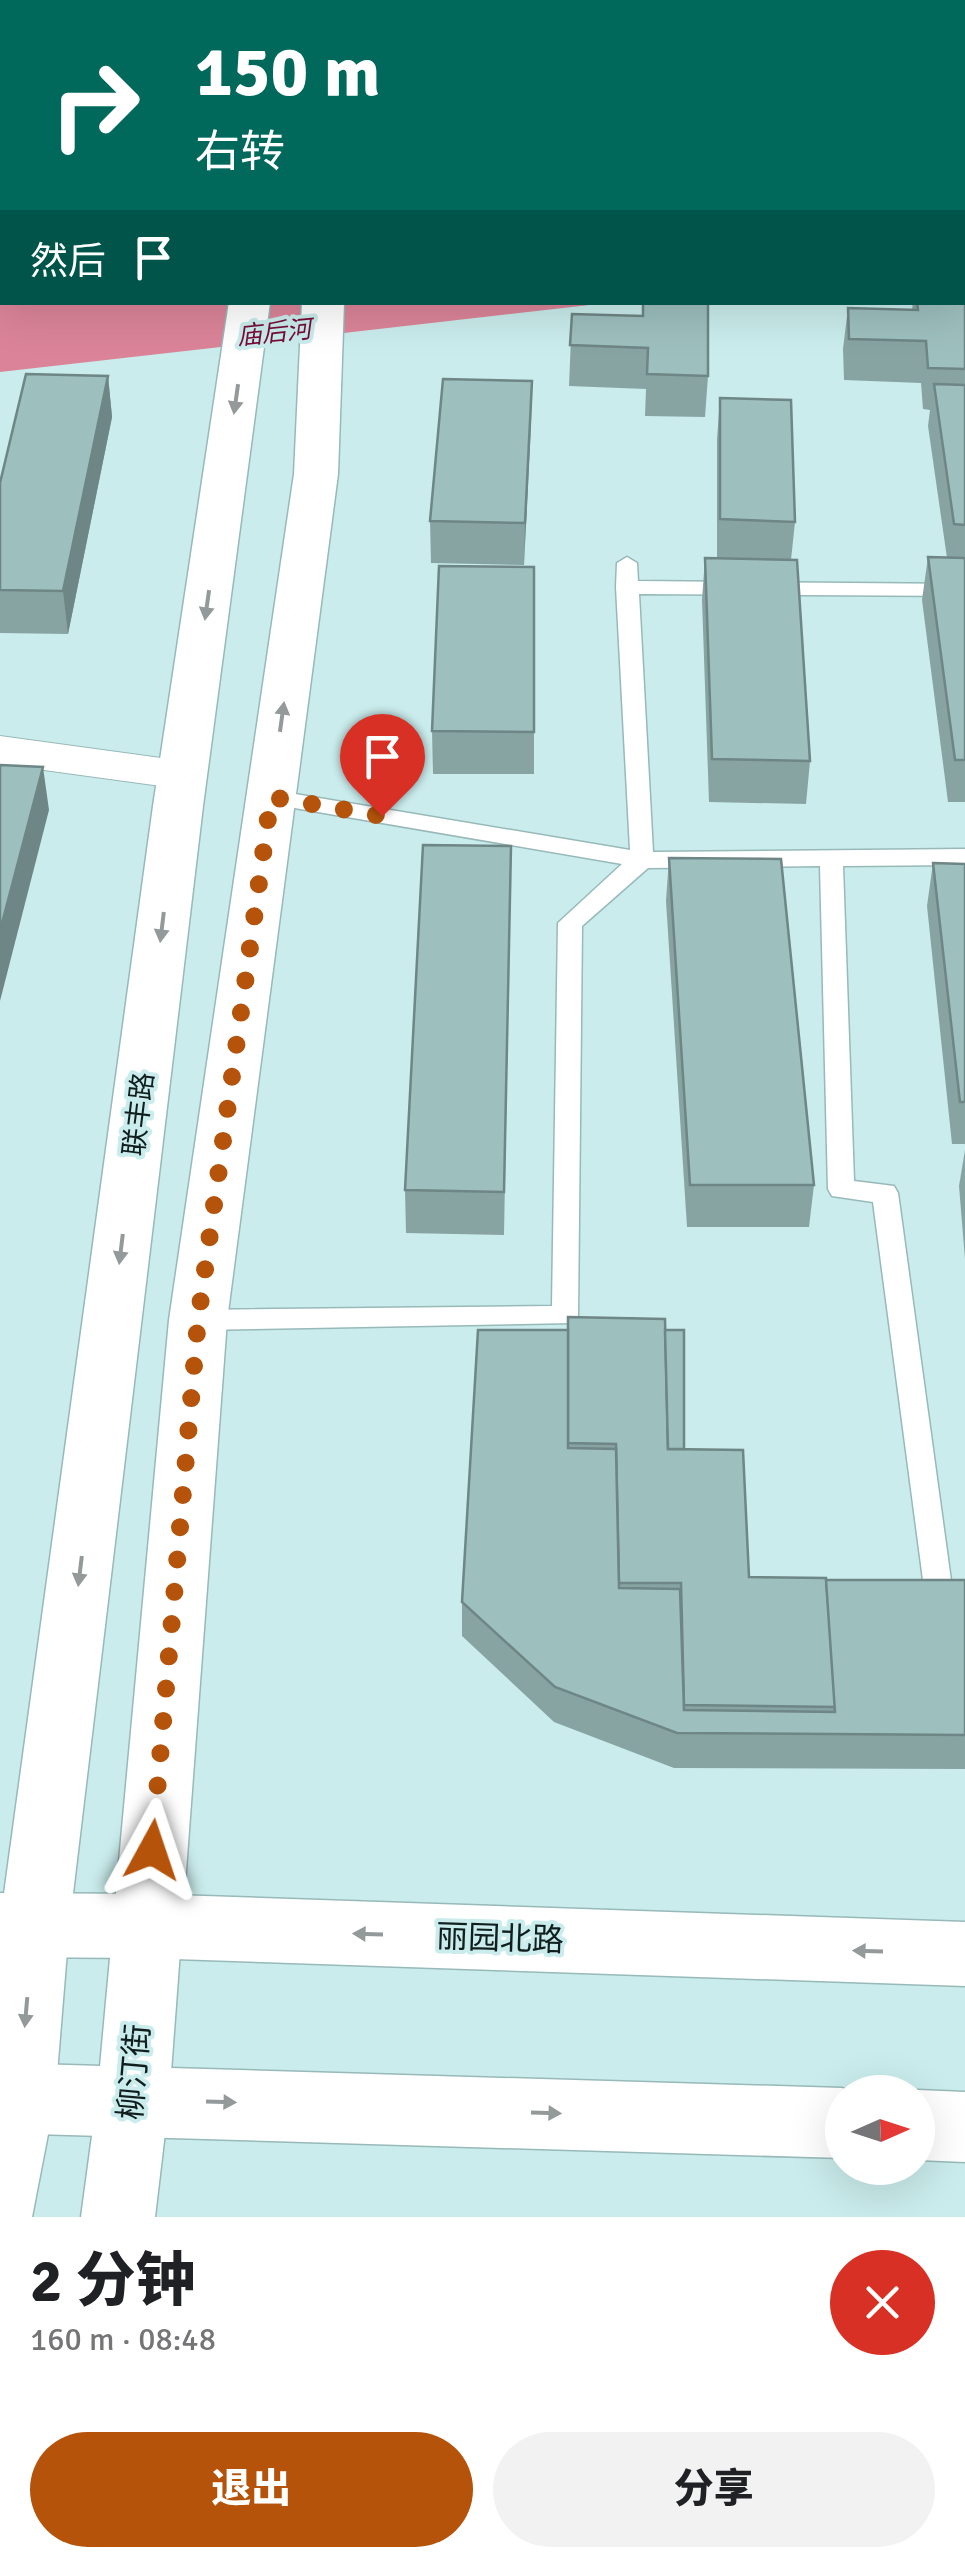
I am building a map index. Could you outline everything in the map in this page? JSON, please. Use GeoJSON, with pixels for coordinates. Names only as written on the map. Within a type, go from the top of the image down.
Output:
{"type":"FeatureCollection","features":[{"type":"Feature","properties":{"kind":"main road","name":"联丰路"},"geometry":{"type":"LineString","coordinates":[[17,1926],[250,305]]}},
{"type":"Feature","properties":{"kind":"main road"},"geometry":{"type":"LineString","coordinates":[[146,1926],[198,1320],[316,474],[323,305]]}},
{"type":"Feature","properties":{"kind":"main road"},"geometry":{"type":"LineString","coordinates":[[0,2204],[17,1926]]}},
{"type":"Feature","properties":{"kind":"main road","name":"丽园北路"},"geometry":{"type":"LineString","coordinates":[[17,1926],[146,1926],[965,1954]]}},
{"type":"Feature","properties":{"kind":"main road","name":"柳汀街"},"geometry":{"type":"LineString","coordinates":[[118,2217],[133,2099],[146,1926]]}},
{"type":"Feature","properties":{"kind":"main road"},"geometry":{"type":"LineString","coordinates":[[9,2098],[825,2122]]}},
{"type":"Feature","properties":{"kind":"main road"},"geometry":{"type":"LineString","coordinates":[[935,2126],[965,2127]]}},
{"type":"Feature","properties":{"kind":"street"},"geometry":{"type":"LineString","coordinates":[[0,750],[183,775]]}},
{"type":"Feature","properties":{"kind":"lane"},"geometry":{"type":"LineString","coordinates":[[642,860],[627,575],[965,590]]}},
{"type":"Feature","properties":{"kind":"lane"},"geometry":{"type":"LineString","coordinates":[[271,797],[642,860],[965,856]]}},
{"type":"Feature","properties":{"kind":"lane"},"geometry":{"type":"LineString","coordinates":[[831,858],[841,1189],[885,1193],[938,1596]]}},
{"type":"Feature","properties":{"kind":"lane"},"geometry":{"type":"LineString","coordinates":[[198,1320],[565,1316],[570,923],[642,860]]}},
{"type":"Feature","properties":{"kind":"water","name":"庙后河"},"geometry":{"type":"Polygon","coordinates":[[[0,305],[589,305],[0,372],[0,305]]]}},
{"type":"Feature","properties":{"kind":"building"},"geometry":{"type":"Polygon","coordinates":[[[643,305],[708,305],[708,376],[647,374],[648,348],[570,345],[572,314],[643,316],[643,305]]]}},
{"type":"Feature","properties":{"kind":"building"},"geometry":{"type":"Polygon","coordinates":[[[917,305],[965,305],[965,369],[928,368],[926,341],[849,339],[848,308],[918,310],[917,305]]]}},
{"type":"Feature","properties":{"kind":"building"},"geometry":{"type":"Polygon","coordinates":[[[26,374],[108,376],[63,591],[0,590],[0,483],[26,374]]]}},
{"type":"Feature","properties":{"kind":"building"},"geometry":{"type":"Polygon","coordinates":[[[443,379],[532,381],[525,523],[430,521],[443,379]]]}},
{"type":"Feature","properties":{"kind":"building"},"geometry":{"type":"Polygon","coordinates":[[[934,384],[965,385],[965,525],[954,524],[934,384]]]}},
{"type":"Feature","properties":{"kind":"building"},"geometry":{"type":"Polygon","coordinates":[[[720,398],[791,400],[795,522],[720,519],[720,398]]]}},
{"type":"Feature","properties":{"kind":"building"},"geometry":{"type":"Polygon","coordinates":[[[928,557],[965,558],[965,760],[955,760],[928,557]]]}},
{"type":"Feature","properties":{"kind":"building"},"geometry":{"type":"Polygon","coordinates":[[[705,558],[797,560],[810,761],[712,759],[705,558]]]}},
{"type":"Feature","properties":{"kind":"building"},"geometry":{"type":"Polygon","coordinates":[[[439,566],[534,567],[534,732],[432,731],[439,566]]]}},
{"type":"Feature","properties":{"kind":"building"},"geometry":{"type":"Polygon","coordinates":[[[0,765],[43,767],[0,931],[0,765]]]}},
{"type":"Feature","properties":{"kind":"building"},"geometry":{"type":"Polygon","coordinates":[[[423,845],[511,846],[504,1192],[405,1190],[423,845]]]}},
{"type":"Feature","properties":{"kind":"building"},"geometry":{"type":"Polygon","coordinates":[[[669,858],[781,859],[814,1185],[690,1185],[669,858]]]}},
{"type":"Feature","properties":{"kind":"building"},"geometry":{"type":"Polygon","coordinates":[[[933,863],[965,864],[965,1102],[960,1102],[933,863]]]}},
{"type":"Feature","properties":{"kind":"building"},"geometry":{"type":"Polygon","coordinates":[[[568,1317],[665,1319],[668,1449],[743,1450],[749,1577],[826,1578],[836,1707],[684,1705],[681,1583],[619,1583],[616,1444],[568,1443],[568,1317]]]}},
{"type":"Feature","properties":{"kind":"building"},"geometry":{"type":"Polygon","coordinates":[[[478,1330],[568,1330],[568,1448],[616,1449],[619,1588],[680,1589],[684,1710],[835,1712],[826,1580],[965,1580],[965,1735],[677,1733],[555,1687],[462,1602],[478,1330]]]}},
{"type":"Feature","properties":{"kind":"building"},"geometry":{"type":"Polygon","coordinates":[[[665,1330],[684,1330],[684,1449],[668,1449],[665,1330]]]}},
{"type":"Feature","properties":{"kind":"route"},"geometry":{"type":"LineString","coordinates":[[152,1850],[198,1320],[271,797],[382,816]]}}]}
